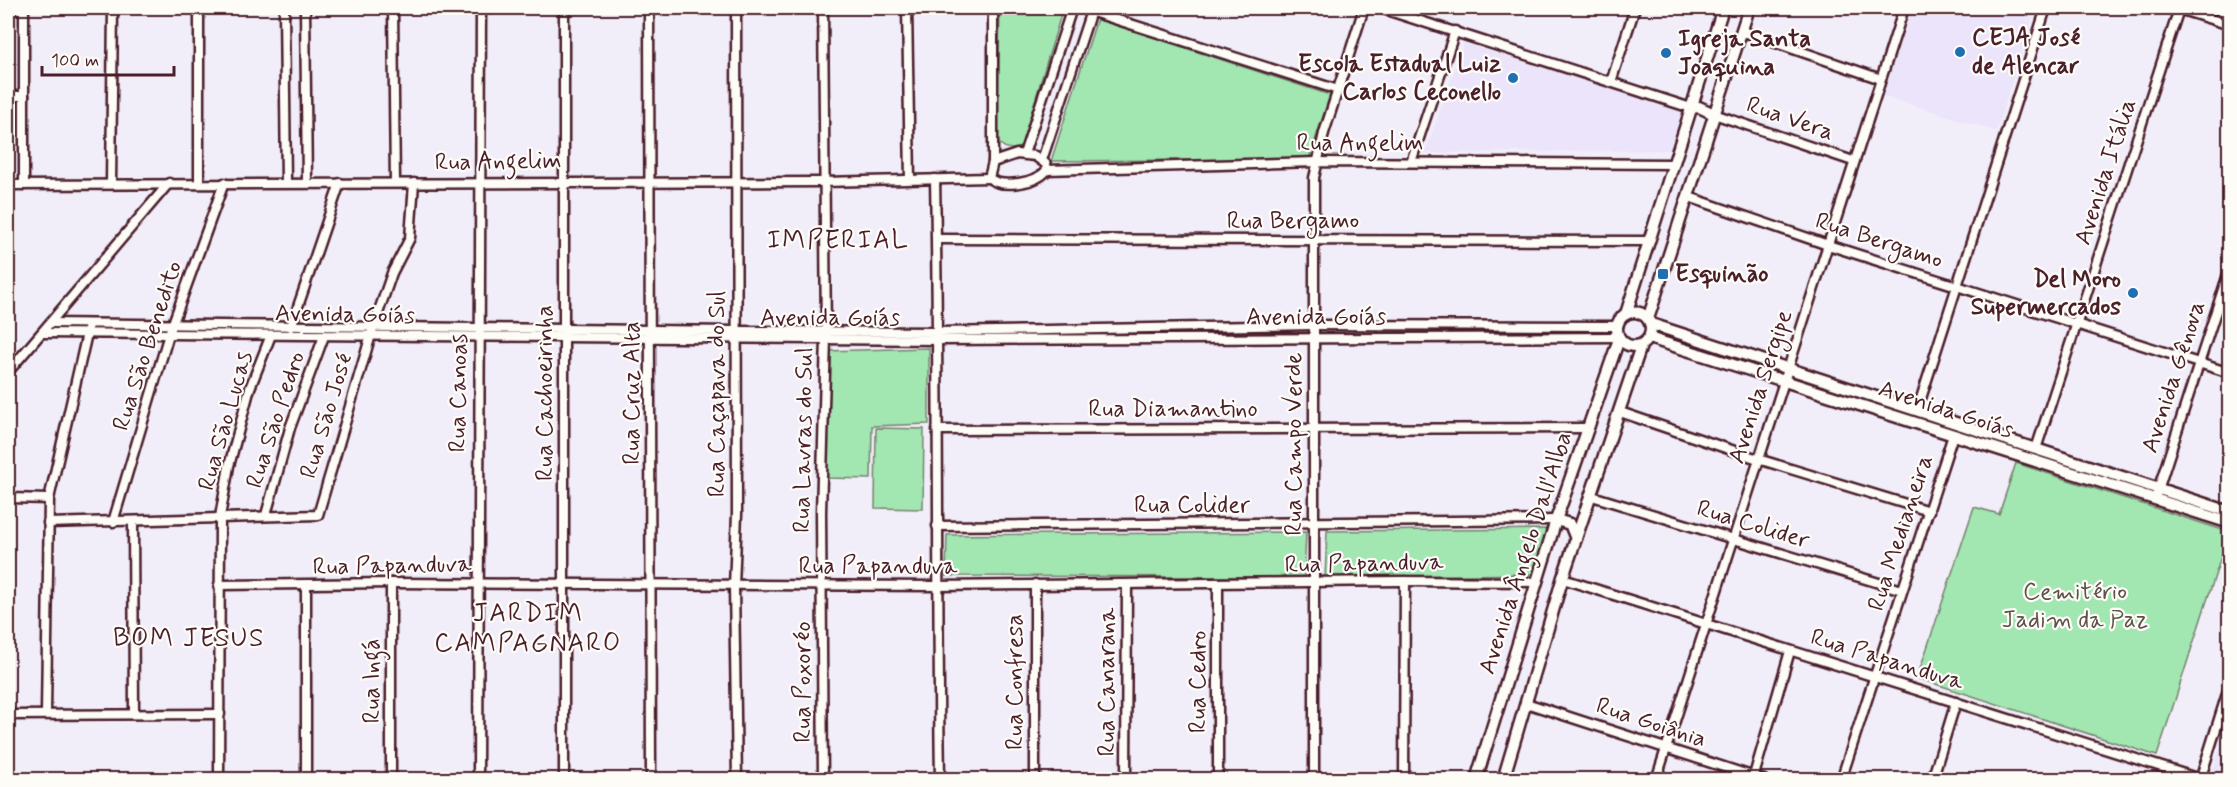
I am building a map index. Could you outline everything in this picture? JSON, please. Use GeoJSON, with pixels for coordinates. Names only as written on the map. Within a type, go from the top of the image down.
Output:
{"type":"FeatureCollection","features":[{"type":"Feature","properties":{"kind":"main road"},"geometry":{"type":"LineString","coordinates":[[1723,8],[1618,334],[1628,346],[1645,342],[1649,322],[1749,8]]}},
{"type":"Feature","properties":{"kind":"main road"},"geometry":{"type":"LineString","coordinates":[[1691,108],[1699,107],[1714,114]]}},
{"type":"Feature","properties":{"kind":"main road"},"geometry":{"type":"LineString","coordinates":[[1626,314],[1640,313],[1649,322]]}},
{"type":"Feature","properties":{"kind":"main road","name":"Avenida Goiás"},"geometry":{"type":"LineString","coordinates":[[1649,322],[2036,449],[2229,523]]}},
{"type":"Feature","properties":{"kind":"main road","name":"Avenida Ângelo Dall'Alba"},"geometry":{"type":"LineString","coordinates":[[1476,780],[1556,520],[1589,428],[1618,334]]}},
{"type":"Feature","properties":{"kind":"main road","name":"Avenida Goiás"},"geometry":{"type":"LineString","coordinates":[[1645,342],[1783,381],[1953,435],[2157,494],[2229,512]]}},
{"type":"Feature","properties":{"kind":"main road","name":"Avenida Ângelo Dall'Alba"},"geometry":{"type":"LineString","coordinates":[[1503,780],[1563,579],[1645,342]]}},
{"type":"Feature","properties":{"kind":"main road"},"geometry":{"type":"LineString","coordinates":[[1556,520],[1570,524],[1576,540]]}},
{"type":"Feature","properties":{"kind":"street"},"geometry":{"type":"LineString","coordinates":[[8,9],[24,8],[24,185]]}},
{"type":"Feature","properties":{"kind":"street"},"geometry":{"type":"LineString","coordinates":[[111,184],[112,8]]}},
{"type":"Feature","properties":{"kind":"street"},"geometry":{"type":"LineString","coordinates":[[198,8],[199,183]]}},
{"type":"Feature","properties":{"kind":"street"},"geometry":{"type":"LineString","coordinates":[[284,8],[286,183]]}},
{"type":"Feature","properties":{"kind":"street"},"geometry":{"type":"LineString","coordinates":[[305,8],[307,183]]}},
{"type":"Feature","properties":{"kind":"street"},"geometry":{"type":"LineString","coordinates":[[393,8],[396,183]]}},
{"type":"Feature","properties":{"kind":"street","name":"Rua Canoas"},"geometry":{"type":"LineString","coordinates":[[478,780],[481,8]]}},
{"type":"Feature","properties":{"kind":"street","name":"Rua Cachoeirinha"},"geometry":{"type":"LineString","coordinates":[[564,8],[566,181],[564,780]]}},
{"type":"Feature","properties":{"kind":"street","name":"Rua Cruz Alta"},"geometry":{"type":"LineString","coordinates":[[649,8],[652,335],[649,585],[651,780]]}},
{"type":"Feature","properties":{"kind":"street","name":"Rua Caçapava do Sul"},"geometry":{"type":"LineString","coordinates":[[735,8],[737,514],[734,586],[737,780]]}},
{"type":"Feature","properties":{"kind":"street","name":"Rua Lavras do Sul"},"geometry":{"type":"LineString","coordinates":[[822,585],[825,334],[823,8]]}},
{"type":"Feature","properties":{"kind":"street"},"geometry":{"type":"LineString","coordinates":[[907,8],[910,179]]}},
{"type":"Feature","properties":{"kind":"street"},"geometry":{"type":"LineString","coordinates":[[989,178],[993,162],[993,8]]}},
{"type":"Feature","properties":{"kind":"street"},"geometry":{"type":"LineString","coordinates":[[1024,154],[1072,8]]}},
{"type":"Feature","properties":{"kind":"street"},"geometry":{"type":"LineString","coordinates":[[1080,8],[1091,9],[1338,90]]}},
{"type":"Feature","properties":{"kind":"street","name":"Rua Campo Verde"},"geometry":{"type":"LineString","coordinates":[[1314,780],[1315,524],[1312,241],[1314,178],[1338,90],[1364,8]]}},
{"type":"Feature","properties":{"kind":"street"},"geometry":{"type":"LineString","coordinates":[[1380,8],[1691,108]]}},
{"type":"Feature","properties":{"kind":"street"},"geometry":{"type":"LineString","coordinates":[[1611,82],[1635,8]]}},
{"type":"Feature","properties":{"kind":"street","name":"Avenida Sergipe"},"geometry":{"type":"LineString","coordinates":[[1656,780],[1904,8]]}},
{"type":"Feature","properties":{"kind":"street"},"geometry":{"type":"LineString","coordinates":[[1917,411],[2046,8]]}},
{"type":"Feature","properties":{"kind":"street"},"geometry":{"type":"LineString","coordinates":[[2177,8],[2229,25]]}},
{"type":"Feature","properties":{"kind":"street","name":"Avenida Itália"},"geometry":{"type":"LineString","coordinates":[[2036,449],[2177,8]]}},
{"type":"Feature","properties":{"kind":"street"},"geometry":{"type":"LineString","coordinates":[[1047,170],[1042,160],[1091,9]]}},
{"type":"Feature","properties":{"kind":"street"},"geometry":{"type":"LineString","coordinates":[[1741,31],[1881,79]]}},
{"type":"Feature","properties":{"kind":"street"},"geometry":{"type":"LineString","coordinates":[[1411,162],[1455,32]]}},
{"type":"Feature","properties":{"kind":"street"},"geometry":{"type":"LineString","coordinates":[[8,96],[24,96]]}},
{"type":"Feature","properties":{"kind":"street","name":"Rua Vera"},"geometry":{"type":"LineString","coordinates":[[1714,114],[1853,161]]}},
{"type":"Feature","properties":{"kind":"street"},"geometry":{"type":"LineString","coordinates":[[993,162],[1010,155],[1024,154],[1042,160]]}},
{"type":"Feature","properties":{"kind":"street","name":"Rua Angelim"},"geometry":{"type":"LineString","coordinates":[[8,185],[650,180],[823,182],[935,178],[989,178],[998,183],[1027,181],[1038,178],[1047,170],[1317,162],[1673,164]]}},
{"type":"Feature","properties":{"kind":"street"},"geometry":{"type":"LineString","coordinates":[[935,178],[939,336],[937,526],[940,780]]}},
{"type":"Feature","properties":{"kind":"street"},"geometry":{"type":"LineString","coordinates":[[8,372],[169,183]]}},
{"type":"Feature","properties":{"kind":"street","name":"Rua São Benedito"},"geometry":{"type":"LineString","coordinates":[[113,522],[169,334],[224,183]]}},
{"type":"Feature","properties":{"kind":"street"},"geometry":{"type":"LineString","coordinates":[[291,327],[340,183]]}},
{"type":"Feature","properties":{"kind":"street","name":"Rua São José"},"geometry":{"type":"LineString","coordinates":[[266,515],[318,514],[372,332],[392,273],[410,238],[414,183]]}},
{"type":"Feature","properties":{"kind":"street","name":"Rua Bergamo"},"geometry":{"type":"LineString","coordinates":[[1689,196],[1828,245],[2229,373]]}},
{"type":"Feature","properties":{"kind":"street","name":"Rua Bergamo"},"geometry":{"type":"LineString","coordinates":[[936,239],[1648,241]]}},
{"type":"Feature","properties":{"kind":"street","name":"Avenida Gênova"},"geometry":{"type":"LineString","coordinates":[[2157,494],[2229,268]]}},
{"type":"Feature","properties":{"kind":"street","name":"Avenida Goiás"},"geometry":{"type":"LineString","coordinates":[[51,323],[565,335],[825,334],[1313,338],[1618,334]]}},
{"type":"Feature","properties":{"kind":"street"},"geometry":{"type":"LineString","coordinates":[[46,714],[49,499],[89,324]]}},
{"type":"Feature","properties":{"kind":"street","name":"Avenida Goiás"},"geometry":{"type":"LineString","coordinates":[[939,336],[1312,325],[1618,334]]}},
{"type":"Feature","properties":{"kind":"street","name":"Avenida Goiás"},"geometry":{"type":"LineString","coordinates":[[43,333],[324,336],[372,332]]}},
{"type":"Feature","properties":{"kind":"street","name":"Rua São Lucas"},"geometry":{"type":"LineString","coordinates":[[219,780],[220,518],[229,466],[250,388],[271,335]]}},
{"type":"Feature","properties":{"kind":"street","name":"Rua São Pedro"},"geometry":{"type":"LineString","coordinates":[[266,515],[290,428],[324,336]]}},
{"type":"Feature","properties":{"kind":"street"},"geometry":{"type":"LineString","coordinates":[[1620,412],[1758,459],[1929,511]]}},
{"type":"Feature","properties":{"kind":"street","name":"Rua Diamantino"},"geometry":{"type":"LineString","coordinates":[[937,430],[1589,428]]}},
{"type":"Feature","properties":{"kind":"street","name":"Rua Medianeira"},"geometry":{"type":"LineString","coordinates":[[1841,780],[1953,435]]}},
{"type":"Feature","properties":{"kind":"street","name":"Rua Colider"},"geometry":{"type":"LineString","coordinates":[[1592,496],[1902,590]]}},
{"type":"Feature","properties":{"kind":"street"},"geometry":{"type":"LineString","coordinates":[[8,498],[49,499]]}},
{"type":"Feature","properties":{"kind":"street"},"geometry":{"type":"LineString","coordinates":[[48,523],[133,522],[266,515]]}},
{"type":"Feature","properties":{"kind":"street","name":"Rua Colider"},"geometry":{"type":"LineString","coordinates":[[937,526],[1556,520]]}},
{"type":"Feature","properties":{"kind":"street"},"geometry":{"type":"LineString","coordinates":[[133,522],[134,713]]}},
{"type":"Feature","properties":{"kind":"street","name":"Rua Papanduva"},"geometry":{"type":"LineString","coordinates":[[1563,579],[2200,779]]}},
{"type":"Feature","properties":{"kind":"street"},"geometry":{"type":"LineString","coordinates":[[1404,780],[1405,581]]}},
{"type":"Feature","properties":{"kind":"street","name":"Rua Papanduva"},"geometry":{"type":"LineString","coordinates":[[219,585],[306,586],[392,583],[938,586],[1314,584],[1405,581],[1537,582]]}},
{"type":"Feature","properties":{"kind":"street","name":"Rua Ingá"},"geometry":{"type":"LineString","coordinates":[[391,780],[392,583]]}},
{"type":"Feature","properties":{"kind":"street","name":"Rua Confresa"},"geometry":{"type":"LineString","coordinates":[[1035,584],[1035,780]]}},
{"type":"Feature","properties":{"kind":"street","name":"Rua Poxoréo"},"geometry":{"type":"LineString","coordinates":[[822,585],[823,780]]}},
{"type":"Feature","properties":{"kind":"street","name":"Rua Canarana"},"geometry":{"type":"LineString","coordinates":[[1126,780],[1127,585]]}},
{"type":"Feature","properties":{"kind":"street","name":"Rua Cedro"},"geometry":{"type":"LineString","coordinates":[[1218,585],[1218,780]]}},
{"type":"Feature","properties":{"kind":"street"},"geometry":{"type":"LineString","coordinates":[[306,586],[306,780]]}},
{"type":"Feature","properties":{"kind":"street"},"geometry":{"type":"LineString","coordinates":[[1753,778],[1791,651]]}},
{"type":"Feature","properties":{"kind":"street"},"geometry":{"type":"LineString","coordinates":[[2200,779],[2229,684]]}},
{"type":"Feature","properties":{"kind":"street"},"geometry":{"type":"LineString","coordinates":[[1932,780],[1956,702]]}},
{"type":"Feature","properties":{"kind":"street","name":"Rua Goiânia"},"geometry":{"type":"LineString","coordinates":[[1526,703],[1764,780]]}},
{"type":"Feature","properties":{"kind":"street"},"geometry":{"type":"LineString","coordinates":[[8,715],[220,714]]}},
{"type":"Feature","properties":{"kind":"shaded area","name":"CEJA José de Alencar"},"geometry":{"type":"Polygon","coordinates":[[[1911,8],[2036,8],[1996,131],[1883,96],[1911,8]]]}},
{"type":"Feature","properties":{"kind":"shaded area","name":"Escola Estadual Luiz Carlos Ceconello"},"geometry":{"type":"Polygon","coordinates":[[[1464,43],[1684,113],[1670,150],[1425,153],[1464,43]]]}},
{"type":"Feature","properties":{"kind":"shaded area"},"geometry":{"type":"Polygon","coordinates":[[[2228,723],[2229,779],[2210,779],[2228,723]]]}},
{"type":"Feature","properties":{"kind":"green space"},"geometry":{"type":"Polygon","coordinates":[[[1000,8],[1063,8],[1021,147],[1014,149],[1002,146],[997,141],[1000,8]]]}},
{"type":"Feature","properties":{"kind":"green space"},"geometry":{"type":"Polygon","coordinates":[[[1097,19],[1330,95],[1309,159],[1051,161],[1097,19]]]}},
{"type":"Feature","properties":{"kind":"green space"},"geometry":{"type":"Polygon","coordinates":[[[929,348],[929,424],[872,426],[871,479],[824,478],[826,351],[929,348]]]}},
{"type":"Feature","properties":{"kind":"green space"},"geometry":{"type":"Polygon","coordinates":[[[876,428],[924,429],[923,509],[875,508],[876,428]]]}},
{"type":"Feature","properties":{"kind":"green space","name":"Cemitério Jadim da Paz"},"geometry":{"type":"Polygon","coordinates":[[[2016,463],[2229,532],[2157,756],[1917,678],[1974,507],[1999,514],[2016,463]]]}},
{"type":"Feature","properties":{"kind":"green space"},"geometry":{"type":"Polygon","coordinates":[[[1551,529],[1536,574],[1325,577],[1327,531],[1551,529]]]}},
{"type":"Feature","properties":{"kind":"green space"},"geometry":{"type":"Polygon","coordinates":[[[1306,532],[1304,577],[946,576],[947,535],[1306,532]]]}},
{"type":"Feature","properties":{"kind":"place","name":"CEJA José de Alencar"},"geometry":{"type":"Point","coordinates":[1960,52]}},
{"type":"Feature","properties":{"kind":"place","name":"Igreja Santa Joaquina"},"geometry":{"type":"Point","coordinates":[1666,53]}},
{"type":"Feature","properties":{"kind":"place","name":"Escola Estadual Luiz Carlos Ceconello"},"geometry":{"type":"Point","coordinates":[1513,78]}},
{"type":"Feature","properties":{"kind":"place","name":"Esquinão"},"geometry":{"type":"Point","coordinates":[1663,274]}},
{"type":"Feature","properties":{"kind":"place","name":"Del Moro Supermercados"},"geometry":{"type":"Point","coordinates":[2133,293]}},
{"type":"Feature","properties":{"kind":"district","name":"IMPERIAL"},"geometry":{"type":"Point","coordinates":[838,241]}},
{"type":"Feature","properties":{"kind":"district","name":"JARDIM CAMPAGNARO"},"geometry":{"type":"Point","coordinates":[528,629]}},
{"type":"Feature","properties":{"kind":"district","name":"BOM JESUS"},"geometry":{"type":"Point","coordinates":[189,639]}}]}
